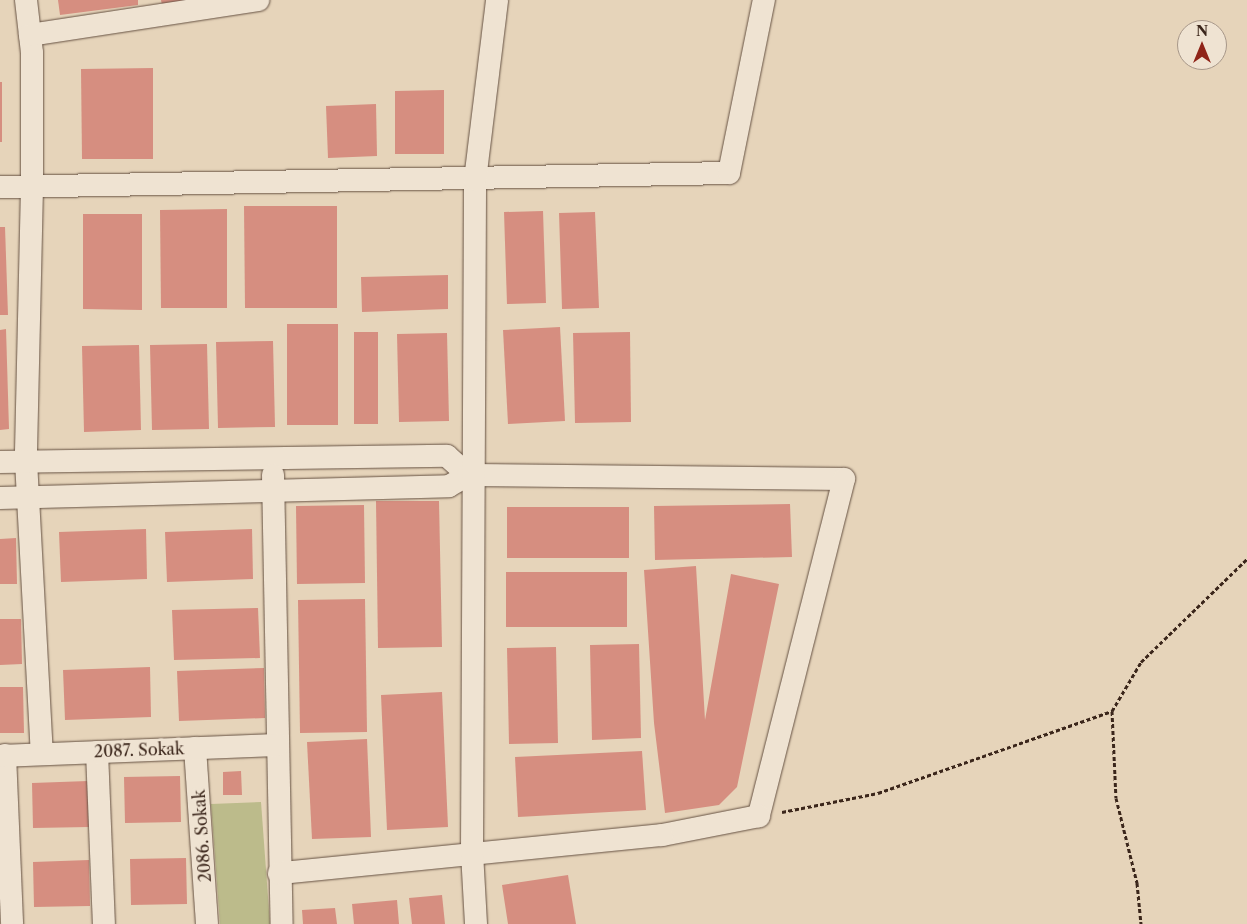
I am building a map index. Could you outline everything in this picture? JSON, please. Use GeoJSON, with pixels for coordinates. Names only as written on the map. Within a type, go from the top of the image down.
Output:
{"type":"FeatureCollection","features":[{"type":"Feature","properties":{"kind":"street"},"geometry":{"type":"LineString","coordinates":[[26,0],[30,35],[32,187],[26,461],[42,754]]}},
{"type":"Feature","properties":{"kind":"street"},"geometry":{"type":"LineString","coordinates":[[30,35],[258,0]]}},
{"type":"Feature","properties":{"kind":"street"},"geometry":{"type":"LineString","coordinates":[[476,924],[472,852],[472,475],[475,180],[497,0]]}},
{"type":"Feature","properties":{"kind":"street"},"geometry":{"type":"LineString","coordinates":[[0,187],[475,180],[729,173],[764,0]]}},
{"type":"Feature","properties":{"kind":"street"},"geometry":{"type":"LineString","coordinates":[[0,462],[447,456],[472,475]]}},
{"type":"Feature","properties":{"kind":"street"},"geometry":{"type":"LineString","coordinates":[[272,458],[282,924]]}},
{"type":"Feature","properties":{"kind":"street"},"geometry":{"type":"LineString","coordinates":[[0,498],[449,486],[472,475],[844,479],[759,816],[662,835],[472,852],[280,873]]}},
{"type":"Feature","properties":{"kind":"street","name":"2087. Sokak"},"geometry":{"type":"LineString","coordinates":[[3,755],[278,745]]}},
{"type":"Feature","properties":{"kind":"street","name":"2086. Sokak"},"geometry":{"type":"LineString","coordinates":[[195,748],[207,924]]}},
{"type":"Feature","properties":{"kind":"street"},"geometry":{"type":"LineString","coordinates":[[97,752],[104,924]]}},
{"type":"Feature","properties":{"kind":"street"},"geometry":{"type":"LineString","coordinates":[[3,755],[12,924]]}},
{"type":"Feature","properties":{"kind":"path"},"geometry":{"type":"LineString","coordinates":[[1141,924],[1137,883],[1116,798],[1112,711],[1141,662],[1247,559]]}},
{"type":"Feature","properties":{"kind":"path"},"geometry":{"type":"LineString","coordinates":[[759,816],[878,793],[1112,711]]}},
{"type":"Feature","properties":{"kind":"shaded area"},"geometry":{"type":"Polygon","coordinates":[[[261,802],[270,924],[220,924],[211,804],[261,802]]]}},
{"type":"Feature","properties":{"kind":"building"},"geometry":{"type":"Polygon","coordinates":[[[58,0],[138,0],[138,5],[60,15],[58,0]]]}},
{"type":"Feature","properties":{"kind":"building"},"geometry":{"type":"Polygon","coordinates":[[[161,0],[186,0],[162,5],[161,0]]]}},
{"type":"Feature","properties":{"kind":"building"},"geometry":{"type":"Polygon","coordinates":[[[153,68],[153,159],[82,159],[81,69],[153,68]]]}},
{"type":"Feature","properties":{"kind":"building"},"geometry":{"type":"Polygon","coordinates":[[[0,82],[2,82],[2,142],[0,142],[0,82]]]}},
{"type":"Feature","properties":{"kind":"building"},"geometry":{"type":"Polygon","coordinates":[[[444,90],[444,154],[395,154],[395,91],[444,90]]]}},
{"type":"Feature","properties":{"kind":"building"},"geometry":{"type":"Polygon","coordinates":[[[376,104],[377,156],[328,158],[326,106],[376,104]]]}},
{"type":"Feature","properties":{"kind":"building"},"geometry":{"type":"Polygon","coordinates":[[[244,206],[337,206],[337,308],[245,308],[244,206]]]}},
{"type":"Feature","properties":{"kind":"building"},"geometry":{"type":"Polygon","coordinates":[[[227,209],[227,308],[161,308],[160,210],[227,209]]]}},
{"type":"Feature","properties":{"kind":"building"},"geometry":{"type":"Polygon","coordinates":[[[543,211],[546,303],[507,304],[504,212],[543,211]]]}},
{"type":"Feature","properties":{"kind":"building"},"geometry":{"type":"Polygon","coordinates":[[[595,212],[599,308],[562,309],[559,213],[595,212]]]}},
{"type":"Feature","properties":{"kind":"building"},"geometry":{"type":"Polygon","coordinates":[[[83,214],[142,214],[142,310],[83,309],[83,214]]]}},
{"type":"Feature","properties":{"kind":"building"},"geometry":{"type":"Polygon","coordinates":[[[0,227],[5,227],[8,315],[0,315],[0,227]]]}},
{"type":"Feature","properties":{"kind":"building"},"geometry":{"type":"Polygon","coordinates":[[[448,275],[448,309],[362,312],[361,277],[448,275]]]}},
{"type":"Feature","properties":{"kind":"building"},"geometry":{"type":"Polygon","coordinates":[[[287,324],[338,324],[338,425],[287,425],[287,324]]]}},
{"type":"Feature","properties":{"kind":"building"},"geometry":{"type":"Polygon","coordinates":[[[560,327],[565,421],[508,424],[503,330],[560,327]]]}},
{"type":"Feature","properties":{"kind":"building"},"geometry":{"type":"Polygon","coordinates":[[[6,329],[9,429],[0,430],[0,330],[6,329]]]}},
{"type":"Feature","properties":{"kind":"building"},"geometry":{"type":"Polygon","coordinates":[[[354,332],[378,332],[378,424],[354,424],[354,332]]]}},
{"type":"Feature","properties":{"kind":"building"},"geometry":{"type":"Polygon","coordinates":[[[630,332],[631,422],[575,423],[573,333],[630,332]]]}},
{"type":"Feature","properties":{"kind":"building"},"geometry":{"type":"Polygon","coordinates":[[[447,333],[449,421],[399,422],[397,334],[447,333]]]}},
{"type":"Feature","properties":{"kind":"building"},"geometry":{"type":"Polygon","coordinates":[[[273,341],[275,427],[218,428],[216,342],[273,341]]]}},
{"type":"Feature","properties":{"kind":"building"},"geometry":{"type":"Polygon","coordinates":[[[207,344],[209,429],[152,430],[150,345],[207,344]]]}},
{"type":"Feature","properties":{"kind":"building"},"geometry":{"type":"Polygon","coordinates":[[[139,345],[141,430],[84,432],[82,346],[139,345]]]}},
{"type":"Feature","properties":{"kind":"building"},"geometry":{"type":"Polygon","coordinates":[[[376,501],[439,501],[442,647],[378,648],[376,501]]]}},
{"type":"Feature","properties":{"kind":"building"},"geometry":{"type":"Polygon","coordinates":[[[790,504],[792,557],[655,560],[654,506],[790,504]]]}},
{"type":"Feature","properties":{"kind":"building"},"geometry":{"type":"Polygon","coordinates":[[[364,505],[365,583],[297,584],[296,506],[364,505]]]}},
{"type":"Feature","properties":{"kind":"building"},"geometry":{"type":"Polygon","coordinates":[[[507,507],[629,507],[629,558],[507,558],[507,507]]]}},
{"type":"Feature","properties":{"kind":"building"},"geometry":{"type":"Polygon","coordinates":[[[146,529],[147,579],[61,582],[59,532],[146,529]]]}},
{"type":"Feature","properties":{"kind":"building"},"geometry":{"type":"Polygon","coordinates":[[[252,529],[253,579],[167,582],[165,532],[252,529]]]}},
{"type":"Feature","properties":{"kind":"building"},"geometry":{"type":"Polygon","coordinates":[[[16,538],[17,584],[0,584],[0,539],[16,538]]]}},
{"type":"Feature","properties":{"kind":"building"},"geometry":{"type":"Polygon","coordinates":[[[696,566],[705,720],[731,574],[779,584],[737,787],[719,805],[665,813],[654,723],[644,570],[696,566]]]}},
{"type":"Feature","properties":{"kind":"building"},"geometry":{"type":"Polygon","coordinates":[[[506,572],[627,572],[627,627],[506,627],[506,572]]]}},
{"type":"Feature","properties":{"kind":"building"},"geometry":{"type":"Polygon","coordinates":[[[365,599],[367,732],[300,733],[298,600],[365,599]]]}},
{"type":"Feature","properties":{"kind":"building"},"geometry":{"type":"Polygon","coordinates":[[[258,608],[260,658],[174,660],[172,610],[258,608]]]}},
{"type":"Feature","properties":{"kind":"building"},"geometry":{"type":"Polygon","coordinates":[[[0,619],[21,619],[22,664],[0,665],[0,619]]]}},
{"type":"Feature","properties":{"kind":"building"},"geometry":{"type":"Polygon","coordinates":[[[639,644],[641,738],[592,740],[590,645],[639,644]]]}},
{"type":"Feature","properties":{"kind":"building"},"geometry":{"type":"Polygon","coordinates":[[[556,647],[558,743],[509,744],[507,648],[556,647]]]}},
{"type":"Feature","properties":{"kind":"building"},"geometry":{"type":"Polygon","coordinates":[[[150,667],[151,717],[65,720],[63,670],[150,667]]]}},
{"type":"Feature","properties":{"kind":"building"},"geometry":{"type":"Polygon","coordinates":[[[264,668],[265,718],[179,721],[177,671],[264,668]]]}},
{"type":"Feature","properties":{"kind":"building"},"geometry":{"type":"Polygon","coordinates":[[[0,687],[23,687],[24,733],[0,733],[0,687]]]}},
{"type":"Feature","properties":{"kind":"building"},"geometry":{"type":"Polygon","coordinates":[[[442,692],[448,827],[387,830],[381,695],[442,692]]]}},
{"type":"Feature","properties":{"kind":"building"},"geometry":{"type":"Polygon","coordinates":[[[367,739],[371,837],[312,839],[307,742],[367,739]]]}},
{"type":"Feature","properties":{"kind":"building"},"geometry":{"type":"Polygon","coordinates":[[[642,751],[646,810],[518,817],[515,757],[642,751]]]}},
{"type":"Feature","properties":{"kind":"building"},"geometry":{"type":"Polygon","coordinates":[[[241,771],[242,795],[223,795],[223,772],[241,771]]]}},
{"type":"Feature","properties":{"kind":"building"},"geometry":{"type":"Polygon","coordinates":[[[180,776],[181,822],[125,823],[124,777],[180,776]]]}},
{"type":"Feature","properties":{"kind":"building"},"geometry":{"type":"Polygon","coordinates":[[[88,781],[89,827],[33,828],[32,783],[88,781]]]}},
{"type":"Feature","properties":{"kind":"building"},"geometry":{"type":"Polygon","coordinates":[[[186,858],[187,904],[131,905],[130,859],[186,858]]]}},
{"type":"Feature","properties":{"kind":"building"},"geometry":{"type":"Polygon","coordinates":[[[89,860],[90,906],[34,907],[33,862],[89,860]]]}},
{"type":"Feature","properties":{"kind":"building"},"geometry":{"type":"Polygon","coordinates":[[[568,875],[576,924],[508,924],[502,885],[568,875]]]}},
{"type":"Feature","properties":{"kind":"building"},"geometry":{"type":"Polygon","coordinates":[[[442,895],[445,924],[412,924],[409,898],[442,895]]]}},
{"type":"Feature","properties":{"kind":"building"},"geometry":{"type":"Polygon","coordinates":[[[397,900],[399,924],[354,924],[352,904],[397,900]]]}},
{"type":"Feature","properties":{"kind":"building"},"geometry":{"type":"Polygon","coordinates":[[[335,908],[337,924],[303,924],[302,910],[335,908]]]}}]}
